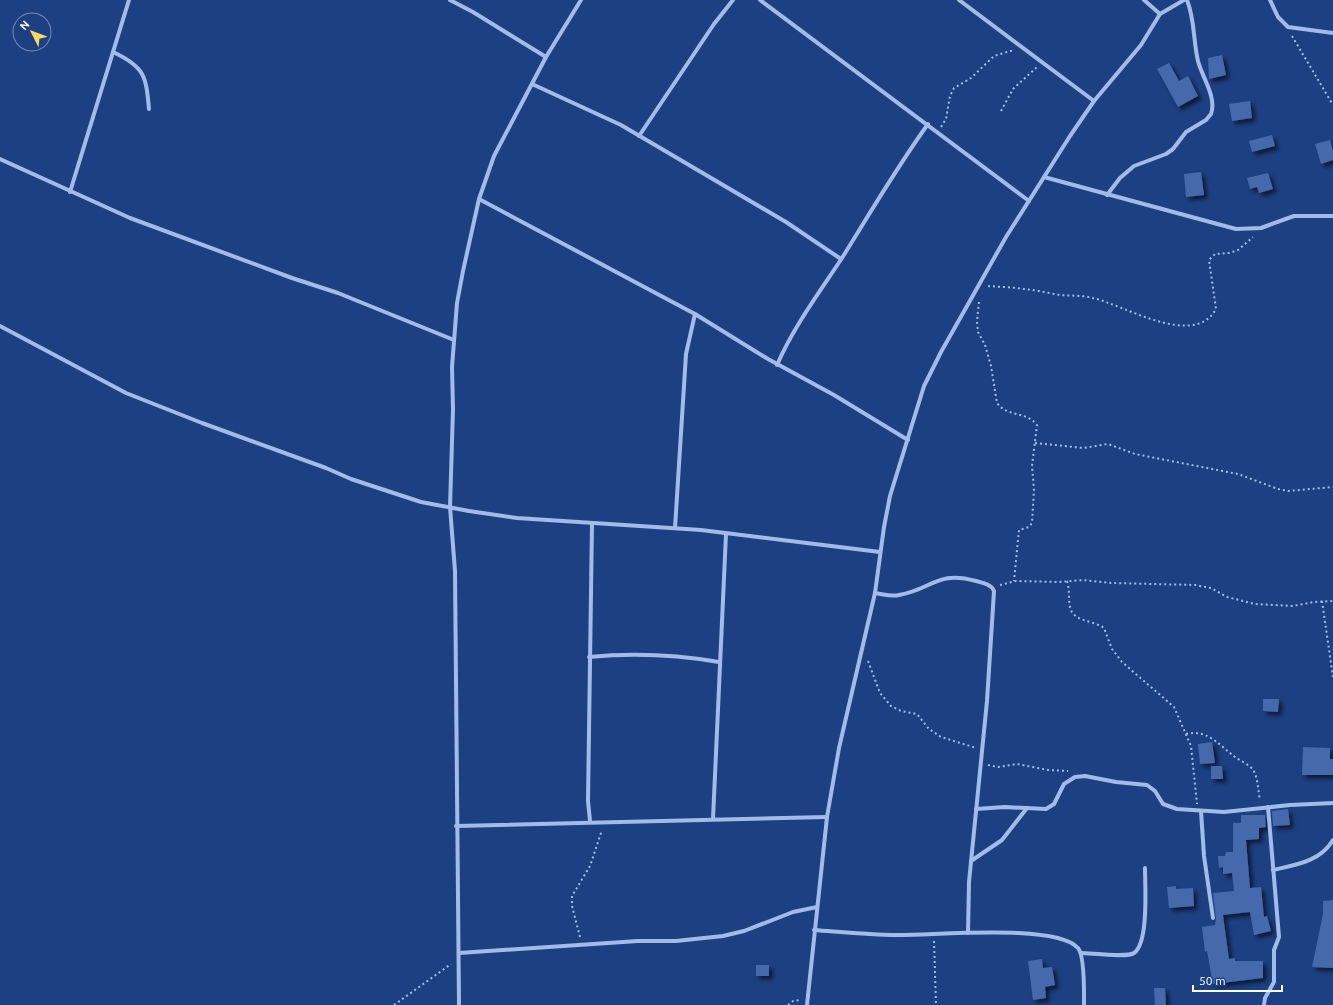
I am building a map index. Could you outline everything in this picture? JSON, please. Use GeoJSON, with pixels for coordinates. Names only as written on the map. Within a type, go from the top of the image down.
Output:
{"type":"FeatureCollection","features":[{"type":"Feature","properties":{"kind":"street"},"geometry":{"type":"LineString","coordinates":[[70,192],[129,0]]}},
{"type":"Feature","properties":{"kind":"street"},"geometry":{"type":"LineString","coordinates":[[450,0],[473,12],[546,57]]}},
{"type":"Feature","properties":{"kind":"street"},"geometry":{"type":"LineString","coordinates":[[459,1005],[456,826],[455,571],[450,507],[454,340],[462,271],[479,199],[494,156],[546,57],[580,0]]}},
{"type":"Feature","properties":{"kind":"street"},"geometry":{"type":"LineString","coordinates":[[639,136],[714,24],[733,0]]}},
{"type":"Feature","properties":{"kind":"street"},"geometry":{"type":"LineString","coordinates":[[760,0],[928,124],[1029,201]]}},
{"type":"Feature","properties":{"kind":"street"},"geometry":{"type":"LineString","coordinates":[[959,0],[1094,101]]}},
{"type":"Feature","properties":{"kind":"street"},"geometry":{"type":"LineString","coordinates":[[1144,0],[1160,14]]}},
{"type":"Feature","properties":{"kind":"street"},"geometry":{"type":"LineString","coordinates":[[807,1003],[827,817],[839,748],[875,593],[880,552],[890,496],[924,386],[975,291],[1044,177],[1094,101],[1141,45],[1160,14],[1184,0]]}},
{"type":"Feature","properties":{"kind":"street"},"geometry":{"type":"LineString","coordinates":[[1107,194],[1120,178],[1134,166],[1166,154],[1173,149],[1186,132],[1206,120],[1211,114],[1210,96],[1198,60],[1192,14],[1187,0]]}},
{"type":"Feature","properties":{"kind":"street"},"geometry":{"type":"LineString","coordinates":[[1270,0],[1278,18],[1288,27],[1333,33]]}},
{"type":"Feature","properties":{"kind":"street"},"geometry":{"type":"LineString","coordinates":[[113,52],[128,59],[138,68],[145,79],[149,110]]}},
{"type":"Feature","properties":{"kind":"street"},"geometry":{"type":"LineString","coordinates":[[532,84],[622,125],[726,185],[786,222],[841,259]]}},
{"type":"Feature","properties":{"kind":"street"},"geometry":{"type":"LineString","coordinates":[[777,364],[796,326],[928,124]]}},
{"type":"Feature","properties":{"kind":"street"},"geometry":{"type":"LineString","coordinates":[[0,159],[130,218],[292,278],[338,293],[454,340]]}},
{"type":"Feature","properties":{"kind":"street"},"geometry":{"type":"LineString","coordinates":[[1044,177],[1236,229],[1258,229],[1294,216],[1333,216]]}},
{"type":"Feature","properties":{"kind":"street"},"geometry":{"type":"LineString","coordinates":[[479,199],[695,314],[777,364],[834,395],[908,440]]}},
{"type":"Feature","properties":{"kind":"street"},"geometry":{"type":"LineString","coordinates":[[675,528],[686,354],[695,314]]}},
{"type":"Feature","properties":{"kind":"street"},"geometry":{"type":"LineString","coordinates":[[0,326],[126,392],[159,407],[326,468],[351,479],[421,502],[517,518],[701,530],[880,552]]}},
{"type":"Feature","properties":{"kind":"street"},"geometry":{"type":"LineString","coordinates":[[590,822],[588,801],[592,523]]}},
{"type":"Feature","properties":{"kind":"street"},"geometry":{"type":"LineString","coordinates":[[713,819],[726,534]]}},
{"type":"Feature","properties":{"kind":"street"},"geometry":{"type":"LineString","coordinates":[[875,593],[891,596],[901,595],[943,578],[954,577],[985,583],[993,588],[994,607],[971,861],[968,933]]}},
{"type":"Feature","properties":{"kind":"street"},"geometry":{"type":"LineString","coordinates":[[589,657],[616,654],[700,659],[719,662]]}},
{"type":"Feature","properties":{"kind":"street"},"geometry":{"type":"LineString","coordinates":[[976,809],[1005,806],[1042,809],[1049,808],[1054,804],[1064,784],[1080,776],[1116,782],[1142,784],[1155,791],[1167,806],[1200,811],[1224,812],[1268,807],[1333,803]]}},
{"type":"Feature","properties":{"kind":"street"},"geometry":{"type":"LineString","coordinates":[[1264,1005],[1274,982],[1274,950],[1279,938],[1268,807]]}},
{"type":"Feature","properties":{"kind":"street"},"geometry":{"type":"LineString","coordinates":[[971,861],[1002,840],[1027,808]]}},
{"type":"Feature","properties":{"kind":"street"},"geometry":{"type":"LineString","coordinates":[[1200,811],[1204,856],[1213,918]]}},
{"type":"Feature","properties":{"kind":"street"},"geometry":{"type":"LineString","coordinates":[[456,826],[604,821],[827,817]]}},
{"type":"Feature","properties":{"kind":"street"},"geometry":{"type":"LineString","coordinates":[[1273,870],[1308,861],[1321,854],[1333,840]]}},
{"type":"Feature","properties":{"kind":"street"},"geometry":{"type":"LineString","coordinates":[[1081,953],[1132,954],[1135,952],[1140,945],[1146,902],[1145,868]]}},
{"type":"Feature","properties":{"kind":"street"},"geometry":{"type":"LineString","coordinates":[[459,955],[651,940],[676,941],[723,936],[744,931],[793,912],[817,907]]}},
{"type":"Feature","properties":{"kind":"street"},"geometry":{"type":"LineString","coordinates":[[814,930],[895,935],[968,933],[1041,935],[1063,939],[1074,945],[1081,953],[1084,1005]]}},
{"type":"Feature","properties":{"kind":"path"},"geometry":{"type":"LineString","coordinates":[[1288,27],[1333,105]]}},
{"type":"Feature","properties":{"kind":"path"},"geometry":{"type":"LineString","coordinates":[[938,132],[946,119],[950,96],[954,88],[976,74],[994,56],[1013,50],[1020,46]]}},
{"type":"Feature","properties":{"kind":"path"},"geometry":{"type":"LineString","coordinates":[[1001,111],[1012,89],[1043,63]]}},
{"type":"Feature","properties":{"kind":"path"},"geometry":{"type":"LineString","coordinates":[[978,286],[1023,288],[1093,298],[1121,307],[1153,321],[1198,324],[1208,321],[1216,309],[1209,260],[1215,254],[1229,253],[1243,247],[1254,236],[1258,229]]}},
{"type":"Feature","properties":{"kind":"path"},"geometry":{"type":"LineString","coordinates":[[975,291],[979,306],[977,321],[978,332],[986,345],[997,403],[1009,412],[1026,415],[1037,425],[1032,466],[1034,490],[1032,523],[1029,527],[1019,530],[1014,581]]}},
{"type":"Feature","properties":{"kind":"path"},"geometry":{"type":"LineString","coordinates":[[1035,443],[1083,448],[1108,444],[1135,454],[1238,474],[1278,489],[1288,491],[1333,486]]}},
{"type":"Feature","properties":{"kind":"path"},"geometry":{"type":"LineString","coordinates":[[993,588],[1014,581],[1083,580],[1111,583],[1200,586],[1211,588],[1233,600],[1255,604],[1293,606],[1322,601],[1333,602]]}},
{"type":"Feature","properties":{"kind":"path"},"geometry":{"type":"LineString","coordinates":[[1067,581],[1069,588],[1070,608],[1074,614],[1104,628],[1117,657],[1133,674],[1171,704],[1186,734],[1194,760],[1200,811]]}},
{"type":"Feature","properties":{"kind":"path"},"geometry":{"type":"LineString","coordinates":[[1322,601],[1333,677]]}},
{"type":"Feature","properties":{"kind":"path"},"geometry":{"type":"LineString","coordinates":[[861,649],[873,671],[880,693],[891,706],[901,711],[917,714],[929,729],[941,737],[982,750]]}},
{"type":"Feature","properties":{"kind":"path"},"geometry":{"type":"LineString","coordinates":[[1186,734],[1203,734],[1213,738],[1233,756],[1252,768],[1255,775],[1261,808]]}},
{"type":"Feature","properties":{"kind":"path"},"geometry":{"type":"LineString","coordinates":[[981,759],[991,767],[1017,764],[1048,770],[1069,771],[1080,776]]}},
{"type":"Feature","properties":{"kind":"path"},"geometry":{"type":"LineString","coordinates":[[582,945],[573,911],[572,896],[574,891],[582,883],[590,866],[604,821]]}},
{"type":"Feature","properties":{"kind":"path"},"geometry":{"type":"LineString","coordinates":[[933,934],[936,1005]]}},
{"type":"Feature","properties":{"kind":"path"},"geometry":{"type":"LineString","coordinates":[[394,1005],[415,988],[446,969],[459,955]]}},
{"type":"Feature","properties":{"kind":"path"},"geometry":{"type":"LineString","coordinates":[[788,1005],[793,1001],[807,1003]]}},
{"type":"Feature","properties":{"kind":"building"},"geometry":{"type":"Polygon","coordinates":[[[1222,55],[1226,75],[1209,79],[1208,58],[1222,55]]]}},
{"type":"Feature","properties":{"kind":"building"},"geometry":{"type":"Polygon","coordinates":[[[1169,63],[1179,81],[1188,76],[1198,96],[1178,107],[1157,69],[1169,63]]]}},
{"type":"Feature","properties":{"kind":"building"},"geometry":{"type":"Polygon","coordinates":[[[1250,101],[1252,118],[1232,121],[1229,104],[1250,101]]]}},
{"type":"Feature","properties":{"kind":"building"},"geometry":{"type":"Polygon","coordinates":[[[1272,135],[1275,146],[1252,152],[1249,141],[1272,135]]]}},
{"type":"Feature","properties":{"kind":"building"},"geometry":{"type":"Polygon","coordinates":[[[1330,140],[1333,151],[1333,160],[1321,164],[1315,144],[1330,140]]]}},
{"type":"Feature","properties":{"kind":"building"},"geometry":{"type":"Polygon","coordinates":[[[1201,172],[1204,195],[1186,197],[1184,174],[1201,172]]]}},
{"type":"Feature","properties":{"kind":"building"},"geometry":{"type":"Polygon","coordinates":[[[1268,173],[1273,189],[1259,193],[1257,187],[1250,189],[1247,178],[1268,173]]]}},
{"type":"Feature","properties":{"kind":"building"},"geometry":{"type":"Polygon","coordinates":[[[1263,699],[1279,699],[1278,712],[1263,711],[1263,699]]]}},
{"type":"Feature","properties":{"kind":"building"},"geometry":{"type":"Polygon","coordinates":[[[1212,742],[1215,763],[1200,764],[1198,744],[1212,742]]]}},
{"type":"Feature","properties":{"kind":"building"},"geometry":{"type":"Polygon","coordinates":[[[1303,747],[1330,748],[1330,759],[1333,759],[1333,775],[1302,775],[1303,747]]]}},
{"type":"Feature","properties":{"kind":"building"},"geometry":{"type":"Polygon","coordinates":[[[1211,766],[1222,766],[1223,779],[1211,779],[1211,766]]]}},
{"type":"Feature","properties":{"kind":"building"},"geometry":{"type":"Polygon","coordinates":[[[1288,809],[1290,825],[1273,826],[1272,811],[1288,809]]]}},
{"type":"Feature","properties":{"kind":"building"},"geometry":{"type":"Polygon","coordinates":[[[1241,815],[1265,815],[1266,827],[1259,828],[1259,839],[1246,840],[1250,888],[1261,887],[1264,917],[1267,916],[1271,931],[1254,935],[1250,912],[1223,915],[1229,959],[1235,958],[1235,961],[1263,961],[1263,978],[1213,984],[1207,951],[1205,952],[1202,927],[1215,925],[1216,918],[1213,893],[1234,891],[1232,873],[1223,874],[1223,867],[1219,868],[1218,856],[1225,856],[1226,852],[1233,852],[1233,823],[1241,823],[1241,815]]]}},
{"type":"Feature","properties":{"kind":"building"},"geometry":{"type":"Polygon","coordinates":[[[1176,886],[1176,889],[1193,888],[1194,906],[1169,908],[1167,887],[1176,886]]]}},
{"type":"Feature","properties":{"kind":"building"},"geometry":{"type":"Polygon","coordinates":[[[1333,900],[1333,968],[1312,967],[1323,914],[1323,901],[1333,900]]]}},
{"type":"Feature","properties":{"kind":"building"},"geometry":{"type":"Polygon","coordinates":[[[1042,959],[1043,968],[1052,967],[1055,985],[1045,987],[1046,998],[1033,1000],[1028,961],[1042,959]]]}},
{"type":"Feature","properties":{"kind":"building"},"geometry":{"type":"Polygon","coordinates":[[[756,965],[769,965],[769,976],[756,976],[756,965]]]}},
{"type":"Feature","properties":{"kind":"building"},"geometry":{"type":"Polygon","coordinates":[[[1154,988],[1165,988],[1166,1005],[1155,1005],[1154,988]]]}}]}
